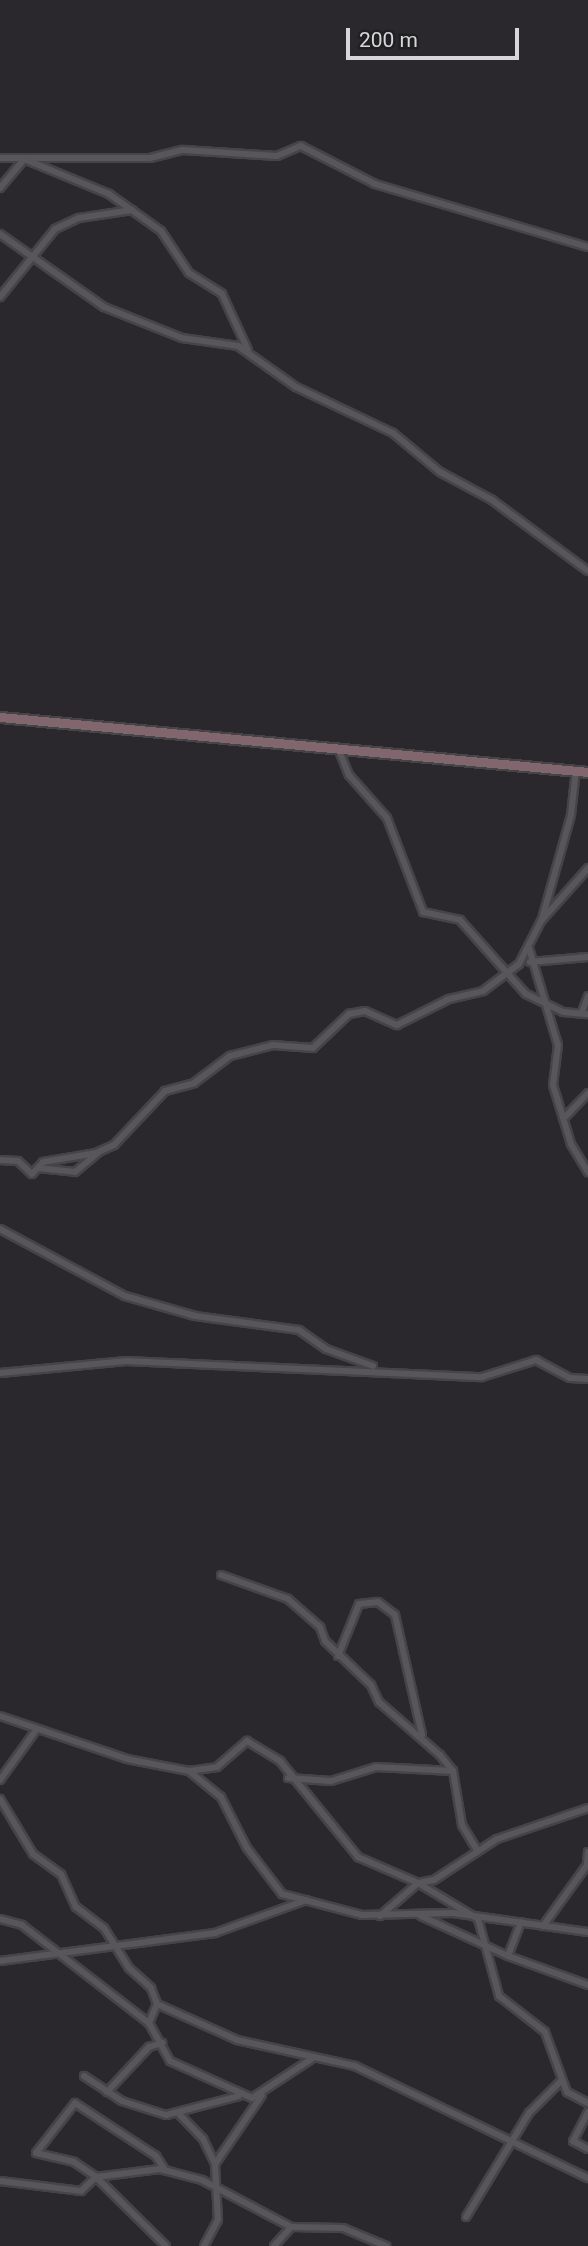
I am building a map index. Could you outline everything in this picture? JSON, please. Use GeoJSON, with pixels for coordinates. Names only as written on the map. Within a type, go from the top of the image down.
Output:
{"type":"FeatureCollection","features":[{"type":"Feature","properties":{"kind":"main road"},"geometry":{"type":"LineString","coordinates":[[0,717],[588,772]]}},
{"type":"Feature","properties":{"kind":"street"},"geometry":{"type":"LineString","coordinates":[[0,158],[150,158],[183,150],[277,156],[301,146],[375,184],[588,247]]}},
{"type":"Feature","properties":{"kind":"street"},"geometry":{"type":"LineString","coordinates":[[0,188],[24,159]]}},
{"type":"Feature","properties":{"kind":"street"},"geometry":{"type":"LineString","coordinates":[[24,159],[97,188],[161,231],[189,273],[222,294],[249,351]]}},
{"type":"Feature","properties":{"kind":"street"},"geometry":{"type":"LineString","coordinates":[[0,297],[31,254],[55,229],[79,218],[132,211]]}},
{"type":"Feature","properties":{"kind":"street"},"geometry":{"type":"LineString","coordinates":[[0,234],[104,307],[182,338],[249,351],[296,387],[407,441],[440,472],[492,500],[588,571]]}},
{"type":"Feature","properties":{"kind":"street"},"geometry":{"type":"LineString","coordinates":[[338,748],[349,775],[387,818],[423,912],[460,920],[506,974],[545,1004],[585,1013],[588,996]]}},
{"type":"Feature","properties":{"kind":"street"},"geometry":{"type":"LineString","coordinates":[[0,1160],[18,1161],[33,1174],[38,1168],[100,1151],[114,1146],[165,1091],[194,1083],[230,1056],[273,1045],[313,1048],[349,1014],[365,1012],[397,1025],[449,999],[483,991],[506,974],[529,948],[541,921],[571,815],[576,771]]}},
{"type":"Feature","properties":{"kind":"street"},"geometry":{"type":"LineString","coordinates":[[541,921],[588,868]]}},
{"type":"Feature","properties":{"kind":"street"},"geometry":{"type":"LineString","coordinates":[[529,948],[530,962],[545,1004],[560,1061],[553,1084],[588,1172]]}},
{"type":"Feature","properties":{"kind":"street"},"geometry":{"type":"LineString","coordinates":[[530,962],[588,957]]}},
{"type":"Feature","properties":{"kind":"street"},"geometry":{"type":"LineString","coordinates":[[565,1117],[588,1093]]}},
{"type":"Feature","properties":{"kind":"street"},"geometry":{"type":"LineString","coordinates":[[38,1168],[75,1172],[100,1151]]}},
{"type":"Feature","properties":{"kind":"street"},"geometry":{"type":"LineString","coordinates":[[0,1229],[125,1296],[195,1316],[299,1330],[326,1349],[374,1368]]}},
{"type":"Feature","properties":{"kind":"street"},"geometry":{"type":"LineString","coordinates":[[0,1373],[126,1361],[374,1368],[482,1377],[536,1360],[570,1378],[588,1379]]}},
{"type":"Feature","properties":{"kind":"street"},"geometry":{"type":"LineString","coordinates":[[221,1575],[288,1600],[320,1627],[338,1656],[423,1737],[453,1771],[462,1825],[476,1848]]}},
{"type":"Feature","properties":{"kind":"street"},"geometry":{"type":"LineString","coordinates":[[338,1656],[359,1604],[379,1602],[395,1615],[423,1737]]}},
{"type":"Feature","properties":{"kind":"street"},"geometry":{"type":"LineString","coordinates":[[0,1716],[36,1730],[189,1771],[217,1767],[247,1741],[280,1761],[288,1778],[326,1810],[358,1857],[418,1883],[478,1919],[490,1951],[499,1996],[545,2032],[566,2092],[588,2103]]}},
{"type":"Feature","properties":{"kind":"street"},"geometry":{"type":"LineString","coordinates":[[0,1780],[36,1730]]}},
{"type":"Feature","properties":{"kind":"street"},"geometry":{"type":"LineString","coordinates":[[288,1778],[331,1780],[376,1767],[453,1771]]}},
{"type":"Feature","properties":{"kind":"street"},"geometry":{"type":"LineString","coordinates":[[189,1771],[221,1797],[247,1848],[271,1873],[272,1885],[306,1900],[380,1916],[419,1915],[521,1922],[588,1932]]}},
{"type":"Feature","properties":{"kind":"street"},"geometry":{"type":"LineString","coordinates":[[0,1799],[33,1854],[61,1874],[76,1907],[104,1928],[114,1946],[151,1988],[157,2004],[156,2014],[149,2023]]}},
{"type":"Feature","properties":{"kind":"street"},"geometry":{"type":"LineString","coordinates":[[380,1916],[418,1883],[434,1880],[476,1848],[588,1808]]}},
{"type":"Feature","properties":{"kind":"street"},"geometry":{"type":"LineString","coordinates":[[543,1926],[587,1865],[588,1852]]}},
{"type":"Feature","properties":{"kind":"street"},"geometry":{"type":"LineString","coordinates":[[0,1961],[241,1928],[306,1900]]}},
{"type":"Feature","properties":{"kind":"street"},"geometry":{"type":"LineString","coordinates":[[419,1915],[490,1951],[588,1985]]}},
{"type":"Feature","properties":{"kind":"street"},"geometry":{"type":"LineString","coordinates":[[0,1919],[22,1925],[149,2023],[170,2061],[245,2096]]}},
{"type":"Feature","properties":{"kind":"street"},"geometry":{"type":"LineString","coordinates":[[508,1956],[521,1922]]}},
{"type":"Feature","properties":{"kind":"street"},"geometry":{"type":"LineString","coordinates":[[157,2004],[170,2015]]}},
{"type":"Feature","properties":{"kind":"street"},"geometry":{"type":"LineString","coordinates":[[156,2014],[170,2015],[313,2059],[355,2066],[513,2138],[588,2178]]}},
{"type":"Feature","properties":{"kind":"street"},"geometry":{"type":"LineString","coordinates":[[107,2092],[149,2047],[162,2043]]}},
{"type":"Feature","properties":{"kind":"street"},"geometry":{"type":"LineString","coordinates":[[215,2164],[262,2095],[313,2059]]}},
{"type":"Feature","properties":{"kind":"street"},"geometry":{"type":"LineString","coordinates":[[84,2076],[141,2110],[179,2115],[210,2100],[262,2095]]}},
{"type":"Feature","properties":{"kind":"street"},"geometry":{"type":"LineString","coordinates":[[466,2217],[513,2138],[561,2081]]}},
{"type":"Feature","properties":{"kind":"street"},"geometry":{"type":"LineString","coordinates":[[166,2172],[156,2156],[75,2103],[36,2153],[74,2162],[96,2177],[166,2246]]}},
{"type":"Feature","properties":{"kind":"street"},"geometry":{"type":"LineString","coordinates":[[588,2112],[573,2141],[588,2149]]}},
{"type":"Feature","properties":{"kind":"street"},"geometry":{"type":"LineString","coordinates":[[179,2115],[203,2139],[215,2164],[219,2220],[204,2246]]}},
{"type":"Feature","properties":{"kind":"street"},"geometry":{"type":"LineString","coordinates":[[0,2181],[63,2192],[81,2191],[96,2177],[166,2172],[217,2189],[291,2227],[343,2228],[386,2246]]}},
{"type":"Feature","properties":{"kind":"street"},"geometry":{"type":"LineString","coordinates":[[274,2246],[291,2227]]}}]}
